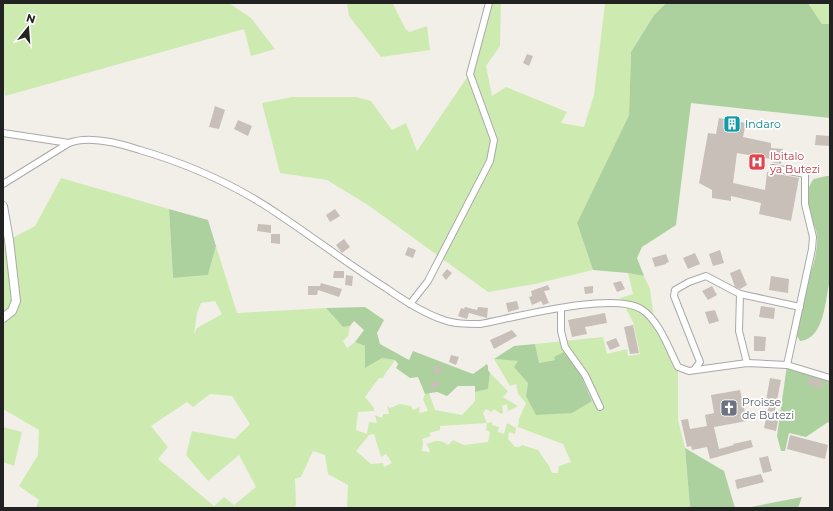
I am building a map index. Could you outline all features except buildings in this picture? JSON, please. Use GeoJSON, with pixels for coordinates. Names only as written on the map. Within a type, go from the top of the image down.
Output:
{"type":"FeatureCollection","features":[{"type":"Feature","properties":{"kind":"street"},"geometry":{"type":"LineString","coordinates":[[410,304],[428,281],[490,161],[494,140],[470,74],[489,3]]}},
{"type":"Feature","properties":{"kind":"street"},"geometry":{"type":"LineString","coordinates":[[3,133],[69,143]]}},
{"type":"Feature","properties":{"kind":"street"},"geometry":{"type":"LineString","coordinates":[[3,184],[76,140],[85,139],[120,144],[179,162],[221,180],[284,217],[327,249],[410,304],[442,320],[468,324],[480,324],[561,308],[595,304],[624,303],[642,309],[654,320],[678,367],[689,371],[748,363],[787,365],[830,378]]}},
{"type":"Feature","properties":{"kind":"street"},"geometry":{"type":"LineString","coordinates":[[773,168],[803,172],[806,176],[805,204],[813,241],[787,365]]}},
{"type":"Feature","properties":{"kind":"street"},"geometry":{"type":"LineString","coordinates":[[3,206],[9,240],[16,301],[12,311],[3,318]]}},
{"type":"Feature","properties":{"kind":"street"},"geometry":{"type":"LineString","coordinates":[[694,370],[700,362],[674,296],[675,290],[689,282],[706,276],[740,294],[800,307]]}},
{"type":"Feature","properties":{"kind":"street"},"geometry":{"type":"LineString","coordinates":[[740,294],[739,330],[748,363]]}},
{"type":"Feature","properties":{"kind":"street"},"geometry":{"type":"LineString","coordinates":[[561,308],[560,331],[565,347],[585,375],[600,407]]}},
{"type":"Feature","properties":{"kind":"green space"},"geometry":{"type":"Polygon","coordinates":[[[3,3],[229,3],[251,18],[275,49],[251,56],[244,29],[5,96],[3,78],[3,3]]]}},
{"type":"Feature","properties":{"kind":"green space"},"geometry":{"type":"Polygon","coordinates":[[[347,3],[396,3],[393,4],[405,28],[409,32],[427,26],[430,50],[381,57],[349,16],[347,3]]]}},
{"type":"Feature","properties":{"kind":"green space"},"geometry":{"type":"Polygon","coordinates":[[[489,3],[501,3],[500,46],[486,66],[492,96],[506,87],[567,112],[561,123],[584,127],[594,95],[605,3],[666,3],[654,15],[631,52],[629,115],[577,223],[593,270],[535,284],[488,292],[368,205],[327,180],[280,173],[262,103],[292,97],[356,97],[371,101],[392,130],[406,123],[417,151],[470,73],[489,3]]]}},
{"type":"Feature","properties":{"kind":"green space"},"geometry":{"type":"Polygon","coordinates":[[[666,3],[808,3],[822,24],[830,24],[830,118],[691,103],[676,225],[642,247],[637,258],[644,276],[593,270],[577,223],[629,115],[631,52],[654,15],[666,3]]]}},
{"type":"Feature","properties":{"kind":"green space"},"geometry":{"type":"Polygon","coordinates":[[[808,3],[830,3],[830,24],[822,24],[808,3]]]}},
{"type":"Feature","properties":{"kind":"green space"},"geometry":{"type":"Polygon","coordinates":[[[830,176],[830,280],[825,307],[819,326],[815,333],[808,339],[800,341],[797,336],[796,329],[808,284],[808,278],[814,261],[817,243],[816,230],[810,218],[808,209],[808,192],[811,182],[814,179],[830,176]]]}},
{"type":"Feature","properties":{"kind":"green space"},"geometry":{"type":"Polygon","coordinates":[[[61,178],[169,209],[173,278],[208,275],[216,246],[237,313],[326,308],[343,327],[350,326],[348,336],[343,341],[347,348],[355,342],[365,346],[382,358],[395,360],[383,378],[379,378],[365,397],[374,408],[374,411],[358,412],[356,430],[367,434],[369,422],[377,423],[375,415],[382,418],[383,414],[389,414],[387,406],[390,408],[400,404],[411,406],[413,410],[420,407],[419,413],[428,411],[423,399],[425,394],[429,393],[435,410],[462,415],[475,401],[475,392],[488,389],[490,373],[508,391],[503,397],[518,406],[508,411],[507,404],[502,406],[503,413],[501,414],[494,409],[491,412],[486,409],[483,413],[487,423],[492,422],[492,425],[499,427],[498,432],[504,434],[507,423],[516,428],[515,434],[509,432],[508,439],[515,447],[522,445],[538,450],[552,473],[558,473],[559,466],[571,462],[563,444],[518,427],[519,419],[526,403],[518,394],[516,384],[510,386],[494,359],[519,361],[528,383],[526,396],[592,401],[581,370],[564,352],[555,360],[539,363],[535,344],[603,337],[607,354],[627,349],[628,356],[640,354],[633,322],[620,298],[633,294],[628,273],[644,276],[650,289],[654,320],[678,367],[678,420],[685,448],[690,508],[347,508],[348,485],[328,474],[325,455],[313,451],[301,477],[295,479],[296,505],[294,508],[36,508],[39,500],[19,486],[38,455],[39,430],[3,409],[3,243],[35,226],[61,178]],[[215,301],[201,303],[197,313],[194,334],[197,328],[222,314],[215,301]],[[210,394],[193,407],[187,402],[151,426],[168,447],[158,459],[214,506],[224,497],[234,505],[256,487],[239,455],[208,481],[186,455],[192,431],[235,439],[250,424],[232,396],[210,394]],[[487,423],[440,426],[440,430],[429,433],[431,436],[422,439],[422,451],[430,452],[426,444],[437,441],[448,445],[453,440],[464,445],[488,442],[490,432],[486,430],[487,423]],[[374,434],[369,435],[356,451],[371,464],[383,463],[384,467],[392,463],[386,454],[381,457],[374,434]]]}},
{"type":"Feature","properties":{"kind":"green space"},"geometry":{"type":"Polygon","coordinates":[[[169,209],[208,220],[216,246],[208,275],[173,278],[169,209]]]}},
{"type":"Feature","properties":{"kind":"green space"},"geometry":{"type":"Polygon","coordinates":[[[365,307],[384,320],[377,333],[380,344],[409,360],[413,351],[473,374],[487,364],[490,373],[488,389],[475,392],[475,386],[458,386],[447,396],[437,392],[425,394],[418,377],[410,378],[396,368],[398,364],[395,360],[382,358],[365,368],[365,346],[355,342],[364,330],[354,321],[350,326],[343,327],[326,308],[365,307]]]}},
{"type":"Feature","properties":{"kind":"green space"},"geometry":{"type":"Polygon","coordinates":[[[535,344],[539,363],[555,360],[554,357],[564,352],[579,371],[592,401],[572,413],[536,415],[526,396],[528,383],[514,367],[518,361],[494,359],[514,346],[535,344]]]}},
{"type":"Feature","properties":{"kind":"green space"},"geometry":{"type":"Polygon","coordinates":[[[787,365],[830,378],[830,425],[828,422],[806,437],[789,433],[785,451],[781,451],[777,436],[787,365]]]}},
{"type":"Feature","properties":{"kind":"green space"},"geometry":{"type":"Polygon","coordinates":[[[3,427],[22,432],[14,466],[3,462],[3,427]]]}},
{"type":"Feature","properties":{"kind":"green space"},"geometry":{"type":"Polygon","coordinates":[[[685,448],[724,471],[735,508],[690,508],[685,448]]]}},
{"type":"Feature","properties":{"kind":"green space"},"geometry":{"type":"Polygon","coordinates":[[[802,497],[798,508],[746,508],[802,497]]]}},
{"type":"Feature","properties":{"kind":"place","name":"Indaro"},"geometry":{"type":"Point","coordinates":[732,124]}},
{"type":"Feature","properties":{"kind":"place","name":"Ibitalo ya Butezi"},"geometry":{"type":"Point","coordinates":[757,162]}},
{"type":"Feature","properties":{"kind":"place","name":"Proisse de Butezi"},"geometry":{"type":"Point","coordinates":[729,408]}}]}
